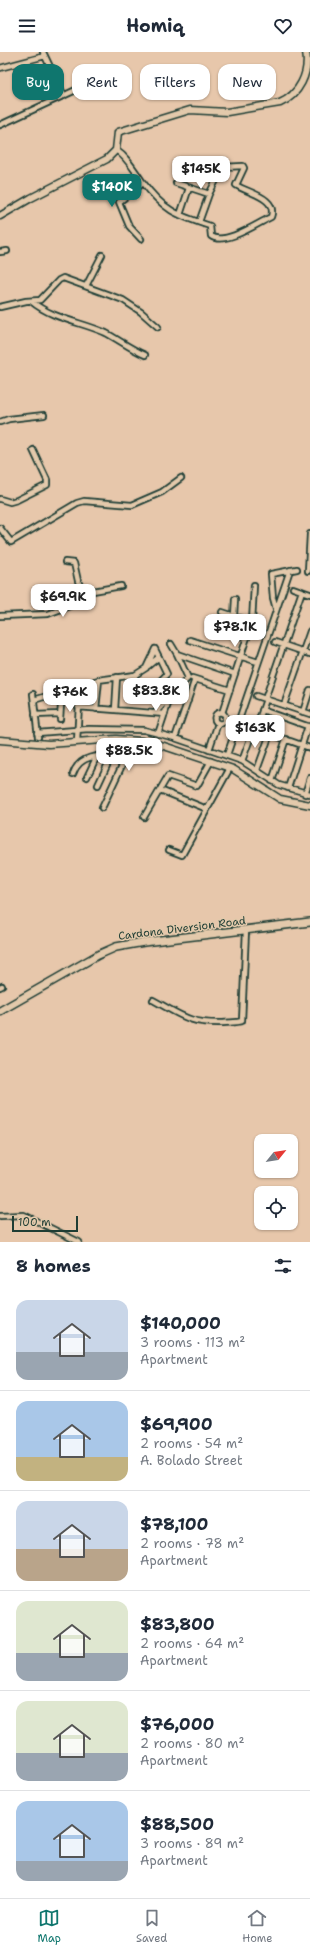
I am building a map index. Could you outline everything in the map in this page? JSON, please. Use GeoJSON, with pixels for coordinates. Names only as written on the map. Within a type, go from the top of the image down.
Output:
{"type":"FeatureCollection","features":[{"type":"Feature","properties":{"kind":"main road","name":"Cardona Diversion Road"},"geometry":{"type":"LineString","coordinates":[[0,1011],[98,955],[116,947],[310,922]]}},
{"type":"Feature","properties":{"kind":"street"},"geometry":{"type":"LineString","coordinates":[[0,216],[31,198],[107,159],[116,150],[118,132],[190,110],[227,112],[280,104],[286,101],[292,96],[304,78],[308,59],[306,52]]}},
{"type":"Feature","properties":{"kind":"street"},"geometry":{"type":"LineString","coordinates":[[0,68],[44,54],[49,64]]}},
{"type":"Feature","properties":{"kind":"street"},"geometry":{"type":"LineString","coordinates":[[64,96],[72,92]]}},
{"type":"Feature","properties":{"kind":"street"},"geometry":{"type":"LineString","coordinates":[[0,125],[55,100]]}},
{"type":"Feature","properties":{"kind":"street"},"geometry":{"type":"LineString","coordinates":[[116,150],[165,208],[180,215],[199,222],[210,226],[211,236],[214,238],[233,236],[271,217],[271,209],[264,198],[236,185],[244,168],[243,166],[223,166],[209,194],[199,222]]}},
{"type":"Feature","properties":{"kind":"street"},"geometry":{"type":"LineString","coordinates":[[194,171],[217,178]]}},
{"type":"Feature","properties":{"kind":"street"},"geometry":{"type":"LineString","coordinates":[[141,239],[129,226],[119,202],[143,183]]}},
{"type":"Feature","properties":{"kind":"street"},"geometry":{"type":"LineString","coordinates":[[176,184],[209,194]]}},
{"type":"Feature","properties":{"kind":"street"},"geometry":{"type":"LineString","coordinates":[[180,215],[189,188]]}},
{"type":"Feature","properties":{"kind":"street"},"geometry":{"type":"LineString","coordinates":[[0,252],[7,251]]}},
{"type":"Feature","properties":{"kind":"street"},"geometry":{"type":"LineString","coordinates":[[86,286],[102,255]]}},
{"type":"Feature","properties":{"kind":"street"},"geometry":{"type":"LineString","coordinates":[[0,307],[40,300],[62,278],[123,300],[145,315],[158,327]]}},
{"type":"Feature","properties":{"kind":"street"},"geometry":{"type":"LineString","coordinates":[[32,301],[36,305],[64,319],[107,334],[144,355]]}},
{"type":"Feature","properties":{"kind":"street"},"geometry":{"type":"LineString","coordinates":[[0,422],[9,418],[44,415]]}},
{"type":"Feature","properties":{"kind":"street"},"geometry":{"type":"LineString","coordinates":[[0,499],[10,502],[17,500],[47,484],[47,480],[33,450]]}},
{"type":"Feature","properties":{"kind":"street"},"geometry":{"type":"LineString","coordinates":[[0,528],[11,542],[77,503],[84,501],[132,505],[162,492],[181,478]]}},
{"type":"Feature","properties":{"kind":"street"},"geometry":{"type":"LineString","coordinates":[[276,609],[273,598],[271,574],[298,568],[309,572],[310,534]]}},
{"type":"Feature","properties":{"kind":"street"},"geometry":{"type":"LineString","coordinates":[[65,562],[74,563],[78,581],[84,595]]}},
{"type":"Feature","properties":{"kind":"street"},"geometry":{"type":"LineString","coordinates":[[227,755],[290,570]]}},
{"type":"Feature","properties":{"kind":"street"},"geometry":{"type":"LineString","coordinates":[[222,713],[252,622],[254,585]]}},
{"type":"Feature","properties":{"kind":"street"},"geometry":{"type":"LineString","coordinates":[[0,616],[48,614],[69,607],[84,595],[103,588],[121,586]]}},
{"type":"Feature","properties":{"kind":"street"},"geometry":{"type":"LineString","coordinates":[[293,588],[310,594]]}},
{"type":"Feature","properties":{"kind":"street"},"geometry":{"type":"LineString","coordinates":[[242,761],[262,710],[302,591]]}},
{"type":"Feature","properties":{"kind":"street"},"geometry":{"type":"LineString","coordinates":[[234,616],[235,599]]}},
{"type":"Feature","properties":{"kind":"street"},"geometry":{"type":"LineString","coordinates":[[222,612],[252,622]]}},
{"type":"Feature","properties":{"kind":"street"},"geometry":{"type":"LineString","coordinates":[[209,627],[247,638]]}},
{"type":"Feature","properties":{"kind":"street"},"geometry":{"type":"LineString","coordinates":[[284,706],[310,631]]}},
{"type":"Feature","properties":{"kind":"street"},"geometry":{"type":"LineString","coordinates":[[190,640],[258,662]]}},
{"type":"Feature","properties":{"kind":"street"},"geometry":{"type":"LineString","coordinates":[[275,642],[310,654]]}},
{"type":"Feature","properties":{"kind":"street"},"geometry":{"type":"LineString","coordinates":[[171,644],[188,678]]}},
{"type":"Feature","properties":{"kind":"street"},"geometry":{"type":"LineString","coordinates":[[135,675],[134,693],[148,693],[167,674],[155,649],[146,668]]}},
{"type":"Feature","properties":{"kind":"street"},"geometry":{"type":"LineString","coordinates":[[177,654],[235,674]]}},
{"type":"Feature","properties":{"kind":"street"},"geometry":{"type":"LineString","coordinates":[[34,700],[99,680],[135,675],[159,657]]}},
{"type":"Feature","properties":{"kind":"street"},"geometry":{"type":"LineString","coordinates":[[115,710],[117,677]]}},
{"type":"Feature","properties":{"kind":"street"},"geometry":{"type":"LineString","coordinates":[[188,678],[230,690]]}},
{"type":"Feature","properties":{"kind":"street"},"geometry":{"type":"LineString","coordinates":[[155,713],[188,678]]}},
{"type":"Feature","properties":{"kind":"street"},"geometry":{"type":"LineString","coordinates":[[175,738],[195,679]]}},
{"type":"Feature","properties":{"kind":"street"},"geometry":{"type":"LineString","coordinates":[[96,709],[99,680]]}},
{"type":"Feature","properties":{"kind":"street"},"geometry":{"type":"LineString","coordinates":[[77,742],[80,685]]}},
{"type":"Feature","properties":{"kind":"street"},"geometry":{"type":"LineString","coordinates":[[303,712],[310,690]]}},
{"type":"Feature","properties":{"kind":"street"},"geometry":{"type":"LineString","coordinates":[[60,719],[62,691]]}},
{"type":"Feature","properties":{"kind":"street"},"geometry":{"type":"LineString","coordinates":[[33,694],[37,735],[77,730],[144,730],[175,738],[227,755],[242,761],[272,781],[308,794],[310,778]]}},
{"type":"Feature","properties":{"kind":"street"},"geometry":{"type":"LineString","coordinates":[[171,695],[188,701]]}},
{"type":"Feature","properties":{"kind":"street"},"geometry":{"type":"LineString","coordinates":[[158,734],[171,695]]}},
{"type":"Feature","properties":{"kind":"street"},"geometry":{"type":"LineString","coordinates":[[256,696],[310,714]]}},
{"type":"Feature","properties":{"kind":"street"},"geometry":{"type":"LineString","coordinates":[[78,707],[164,714]]}},
{"type":"Feature","properties":{"kind":"street"},"geometry":{"type":"LineString","coordinates":[[262,710],[309,727],[288,788]]}},
{"type":"Feature","properties":{"kind":"street"},"geometry":{"type":"LineString","coordinates":[[218,723],[215,721],[215,716],[218,713],[222,713]]}},
{"type":"Feature","properties":{"kind":"street"},"geometry":{"type":"LineString","coordinates":[[222,713],[225,718],[310,748]]}},
{"type":"Feature","properties":{"kind":"street"},"geometry":{"type":"LineString","coordinates":[[36,715],[60,714]]}},
{"type":"Feature","properties":{"kind":"street"},"geometry":{"type":"LineString","coordinates":[[218,723],[223,723],[225,718]]}},
{"type":"Feature","properties":{"kind":"street"},"geometry":{"type":"LineString","coordinates":[[209,750],[218,723]]}},
{"type":"Feature","properties":{"kind":"street"},"geometry":{"type":"LineString","coordinates":[[257,770],[270,734]]}},
{"type":"Feature","properties":{"kind":"street"},"geometry":{"type":"LineString","coordinates":[[98,785],[111,757],[112,739]]}},
{"type":"Feature","properties":{"kind":"street"},"geometry":{"type":"LineString","coordinates":[[0,740],[49,744],[112,739],[141,741],[164,746],[230,768],[280,799],[310,806]]}},
{"type":"Feature","properties":{"kind":"street"},"geometry":{"type":"LineString","coordinates":[[272,781],[286,739]]}},
{"type":"Feature","properties":{"kind":"street"},"geometry":{"type":"LineString","coordinates":[[87,778],[97,756]]}},
{"type":"Feature","properties":{"kind":"street"},"geometry":{"type":"LineString","coordinates":[[73,774],[77,766],[88,757],[126,757],[102,808]]}},
{"type":"Feature","properties":{"kind":"street"},"geometry":{"type":"LineString","coordinates":[[144,817],[170,775],[197,786],[211,762]]}},
{"type":"Feature","properties":{"kind":"street"},"geometry":{"type":"LineString","coordinates":[[169,850],[182,855],[230,768]]}},
{"type":"Feature","properties":{"kind":"street"},"geometry":{"type":"LineString","coordinates":[[160,790],[207,809]]}},
{"type":"Feature","properties":{"kind":"street"},"geometry":{"type":"LineString","coordinates":[[153,1000],[176,1014],[194,1022],[208,1023],[242,1021],[246,930]]}},
{"type":"Feature","properties":{"kind":"street"},"geometry":{"type":"LineString","coordinates":[[0,1216],[24,1215],[79,1242]]}}]}
